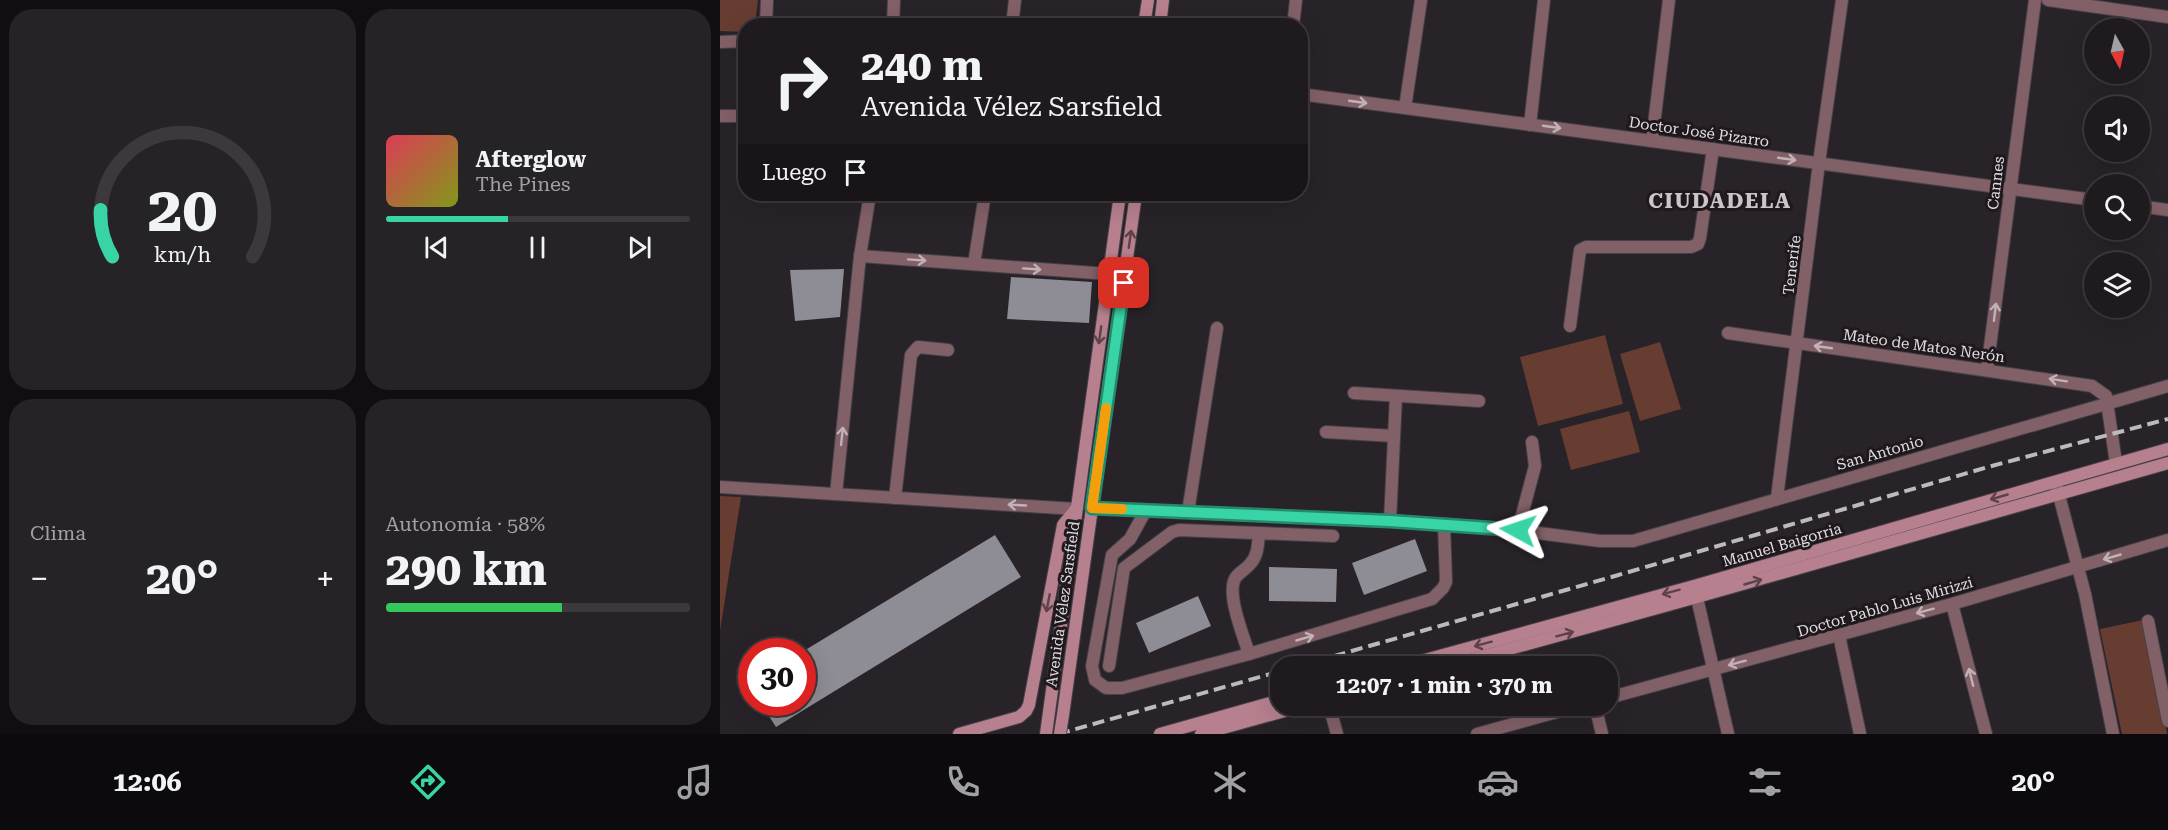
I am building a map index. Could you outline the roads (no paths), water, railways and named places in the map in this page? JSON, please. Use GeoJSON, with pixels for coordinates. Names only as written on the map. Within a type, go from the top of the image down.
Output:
{"type":"FeatureCollection","features":[{"type":"Feature","properties":{"kind":"main road"},"geometry":{"type":"LineString","coordinates":[[1145,18],[1148,0]]}},
{"type":"Feature","properties":{"kind":"main road"},"geometry":{"type":"LineString","coordinates":[[1161,18],[1163,0]]}},
{"type":"Feature","properties":{"kind":"main road","name":"Avenida Vélez Sarsfield"},"geometry":{"type":"LineString","coordinates":[[1046,734],[1119,201]]}},
{"type":"Feature","properties":{"kind":"main road","name":"Avenida Vélez Sarsfield"},"geometry":{"type":"LineString","coordinates":[[1060,734],[1135,201]]}},
{"type":"Feature","properties":{"kind":"main road","name":"Manuel Baigorria"},"geometry":{"type":"LineString","coordinates":[[1481,656],[2168,448]]}},
{"type":"Feature","properties":{"kind":"main road"},"geometry":{"type":"LineString","coordinates":[[2116,463],[2118,477]]}},
{"type":"Feature","properties":{"kind":"main road","name":"Manuel Baigorria"},"geometry":{"type":"LineString","coordinates":[[1442,656],[2059,495],[2168,463]]}},
{"type":"Feature","properties":{"kind":"main road"},"geometry":{"type":"LineString","coordinates":[[958,734],[1019,717],[1026,711],[1029,705],[1062,525],[1076,509]]}},
{"type":"Feature","properties":{"kind":"main road"},"geometry":{"type":"LineString","coordinates":[[1208,730],[1270,705]]}},
{"type":"Feature","properties":{"kind":"main road"},"geometry":{"type":"LineString","coordinates":[[1160,734],[1208,730],[1270,714]]}},
{"type":"Feature","properties":{"kind":"street"},"geometry":{"type":"LineString","coordinates":[[766,18],[767,0]]}},
{"type":"Feature","properties":{"kind":"street"},"geometry":{"type":"LineString","coordinates":[[893,18],[894,0]]}},
{"type":"Feature","properties":{"kind":"street"},"geometry":{"type":"LineString","coordinates":[[1013,18],[1014,0]]}},
{"type":"Feature","properties":{"kind":"street"},"geometry":{"type":"LineString","coordinates":[[1294,18],[1296,0]]}},
{"type":"Feature","properties":{"kind":"street"},"geometry":{"type":"LineString","coordinates":[[1405,108],[1421,0]]}},
{"type":"Feature","properties":{"kind":"street"},"geometry":{"type":"LineString","coordinates":[[1530,124],[1544,0]]}},
{"type":"Feature","properties":{"kind":"street"},"geometry":{"type":"LineString","coordinates":[[1652,141],[1669,0]]}},
{"type":"Feature","properties":{"kind":"street","name":"Tenerife"},"geometry":{"type":"LineString","coordinates":[[1777,498],[1842,0]]}},
{"type":"Feature","properties":{"kind":"street","name":"Cannes"},"geometry":{"type":"LineString","coordinates":[[1987,370],[2035,0]]}},
{"type":"Feature","properties":{"kind":"street"},"geometry":{"type":"LineString","coordinates":[[2048,0],[2168,17]]}},
{"type":"Feature","properties":{"kind":"street"},"geometry":{"type":"LineString","coordinates":[[720,42],[738,42]]}},
{"type":"Feature","properties":{"kind":"street","name":"Doctor José Pizarro"},"geometry":{"type":"LineString","coordinates":[[1308,95],[2084,199]]}},
{"type":"Feature","properties":{"kind":"street"},"geometry":{"type":"LineString","coordinates":[[720,116],[738,116]]}},
{"type":"Feature","properties":{"kind":"street"},"geometry":{"type":"LineString","coordinates":[[1570,326],[1580,250],[1586,247],[1691,247],[1698,244],[1713,149]]}},
{"type":"Feature","properties":{"kind":"street"},"geometry":{"type":"LineString","coordinates":[[836,494],[860,256],[869,201]]}},
{"type":"Feature","properties":{"kind":"street"},"geometry":{"type":"LineString","coordinates":[[974,264],[984,201]]}},
{"type":"Feature","properties":{"kind":"street"},"geometry":{"type":"LineString","coordinates":[[2150,208],[2168,210]]}},
{"type":"Feature","properties":{"kind":"street"},"geometry":{"type":"LineString","coordinates":[[860,256],[1109,274]]}},
{"type":"Feature","properties":{"kind":"street"},"geometry":{"type":"LineString","coordinates":[[1188,512],[1217,328]]}},
{"type":"Feature","properties":{"kind":"street","name":"Mateo de Matos Nerón"},"geometry":{"type":"LineString","coordinates":[[1728,333],[2092,386],[2106,396],[2108,402]]}},
{"type":"Feature","properties":{"kind":"street"},"geometry":{"type":"LineString","coordinates":[[894,498],[911,355],[918,347],[948,350]]}},
{"type":"Feature","properties":{"kind":"street","name":"San Antonio"},"geometry":{"type":"LineString","coordinates":[[1092,508],[1443,524],[1618,542],[1647,538],[1777,498],[2168,386]]}},
{"type":"Feature","properties":{"kind":"street"},"geometry":{"type":"LineString","coordinates":[[1354,393],[1479,401]]}},
{"type":"Feature","properties":{"kind":"street"},"geometry":{"type":"LineString","coordinates":[[1390,521],[1396,396]]}},
{"type":"Feature","properties":{"kind":"street"},"geometry":{"type":"LineString","coordinates":[[2108,402],[2116,463]]}},
{"type":"Feature","properties":{"kind":"street"},"geometry":{"type":"LineString","coordinates":[[1326,432],[1394,436]]}},
{"type":"Feature","properties":{"kind":"street"},"geometry":{"type":"LineString","coordinates":[[1518,530],[1535,466],[1532,442]]}},
{"type":"Feature","properties":{"kind":"street"},"geometry":{"type":"LineString","coordinates":[[2055,481],[2079,567],[2113,734]]}},
{"type":"Feature","properties":{"kind":"street"},"geometry":{"type":"LineString","coordinates":[[720,487],[1076,509]]}},
{"type":"Feature","properties":{"kind":"street"},"geometry":{"type":"LineString","coordinates":[[1146,510],[1130,539],[1112,555],[1092,666],[1095,680],[1106,687],[1122,688],[1249,654],[1432,599],[1446,582],[1443,524]]}},
{"type":"Feature","properties":{"kind":"street"},"geometry":{"type":"LineString","coordinates":[[1109,666],[1122,574],[1130,562],[1172,532],[1179,530],[1333,536]]}},
{"type":"Feature","properties":{"kind":"street"},"geometry":{"type":"LineString","coordinates":[[1249,654],[1235,610],[1232,589],[1236,577],[1256,555],[1259,533]]}},
{"type":"Feature","properties":{"kind":"street","name":"Doctor Pablo Luis Mirizzi"},"geometry":{"type":"LineString","coordinates":[[1618,695],[1952,604],[2168,540]]}},
{"type":"Feature","properties":{"kind":"street"},"geometry":{"type":"LineString","coordinates":[[1696,591],[1728,734]]}},
{"type":"Feature","properties":{"kind":"street"},"geometry":{"type":"LineString","coordinates":[[1952,604],[1986,734]]}},
{"type":"Feature","properties":{"kind":"street"},"geometry":{"type":"LineString","coordinates":[[2148,621],[2168,722]]}},
{"type":"Feature","properties":{"kind":"street"},"geometry":{"type":"LineString","coordinates":[[1839,635],[1860,734]]}},
{"type":"Feature","properties":{"kind":"street"},"geometry":{"type":"LineString","coordinates":[[1332,716],[1337,734]]}},
{"type":"Feature","properties":{"kind":"street"},"geometry":{"type":"LineString","coordinates":[[1477,734],[1542,716]]}},
{"type":"Feature","properties":{"kind":"street"},"geometry":{"type":"LineString","coordinates":[[1598,716],[1602,734]]}},
{"type":"Feature","properties":{"kind":"railway"},"geometry":{"type":"LineString","coordinates":[[1334,656],[1988,467],[2168,419]]}},
{"type":"Feature","properties":{"kind":"railway"},"geometry":{"type":"LineString","coordinates":[[1058,734],[1270,674]]}},
{"type":"Feature","properties":{"kind":"district","name":"CIUDADELA"},"geometry":{"type":"Point","coordinates":[1720,201]}}]}
